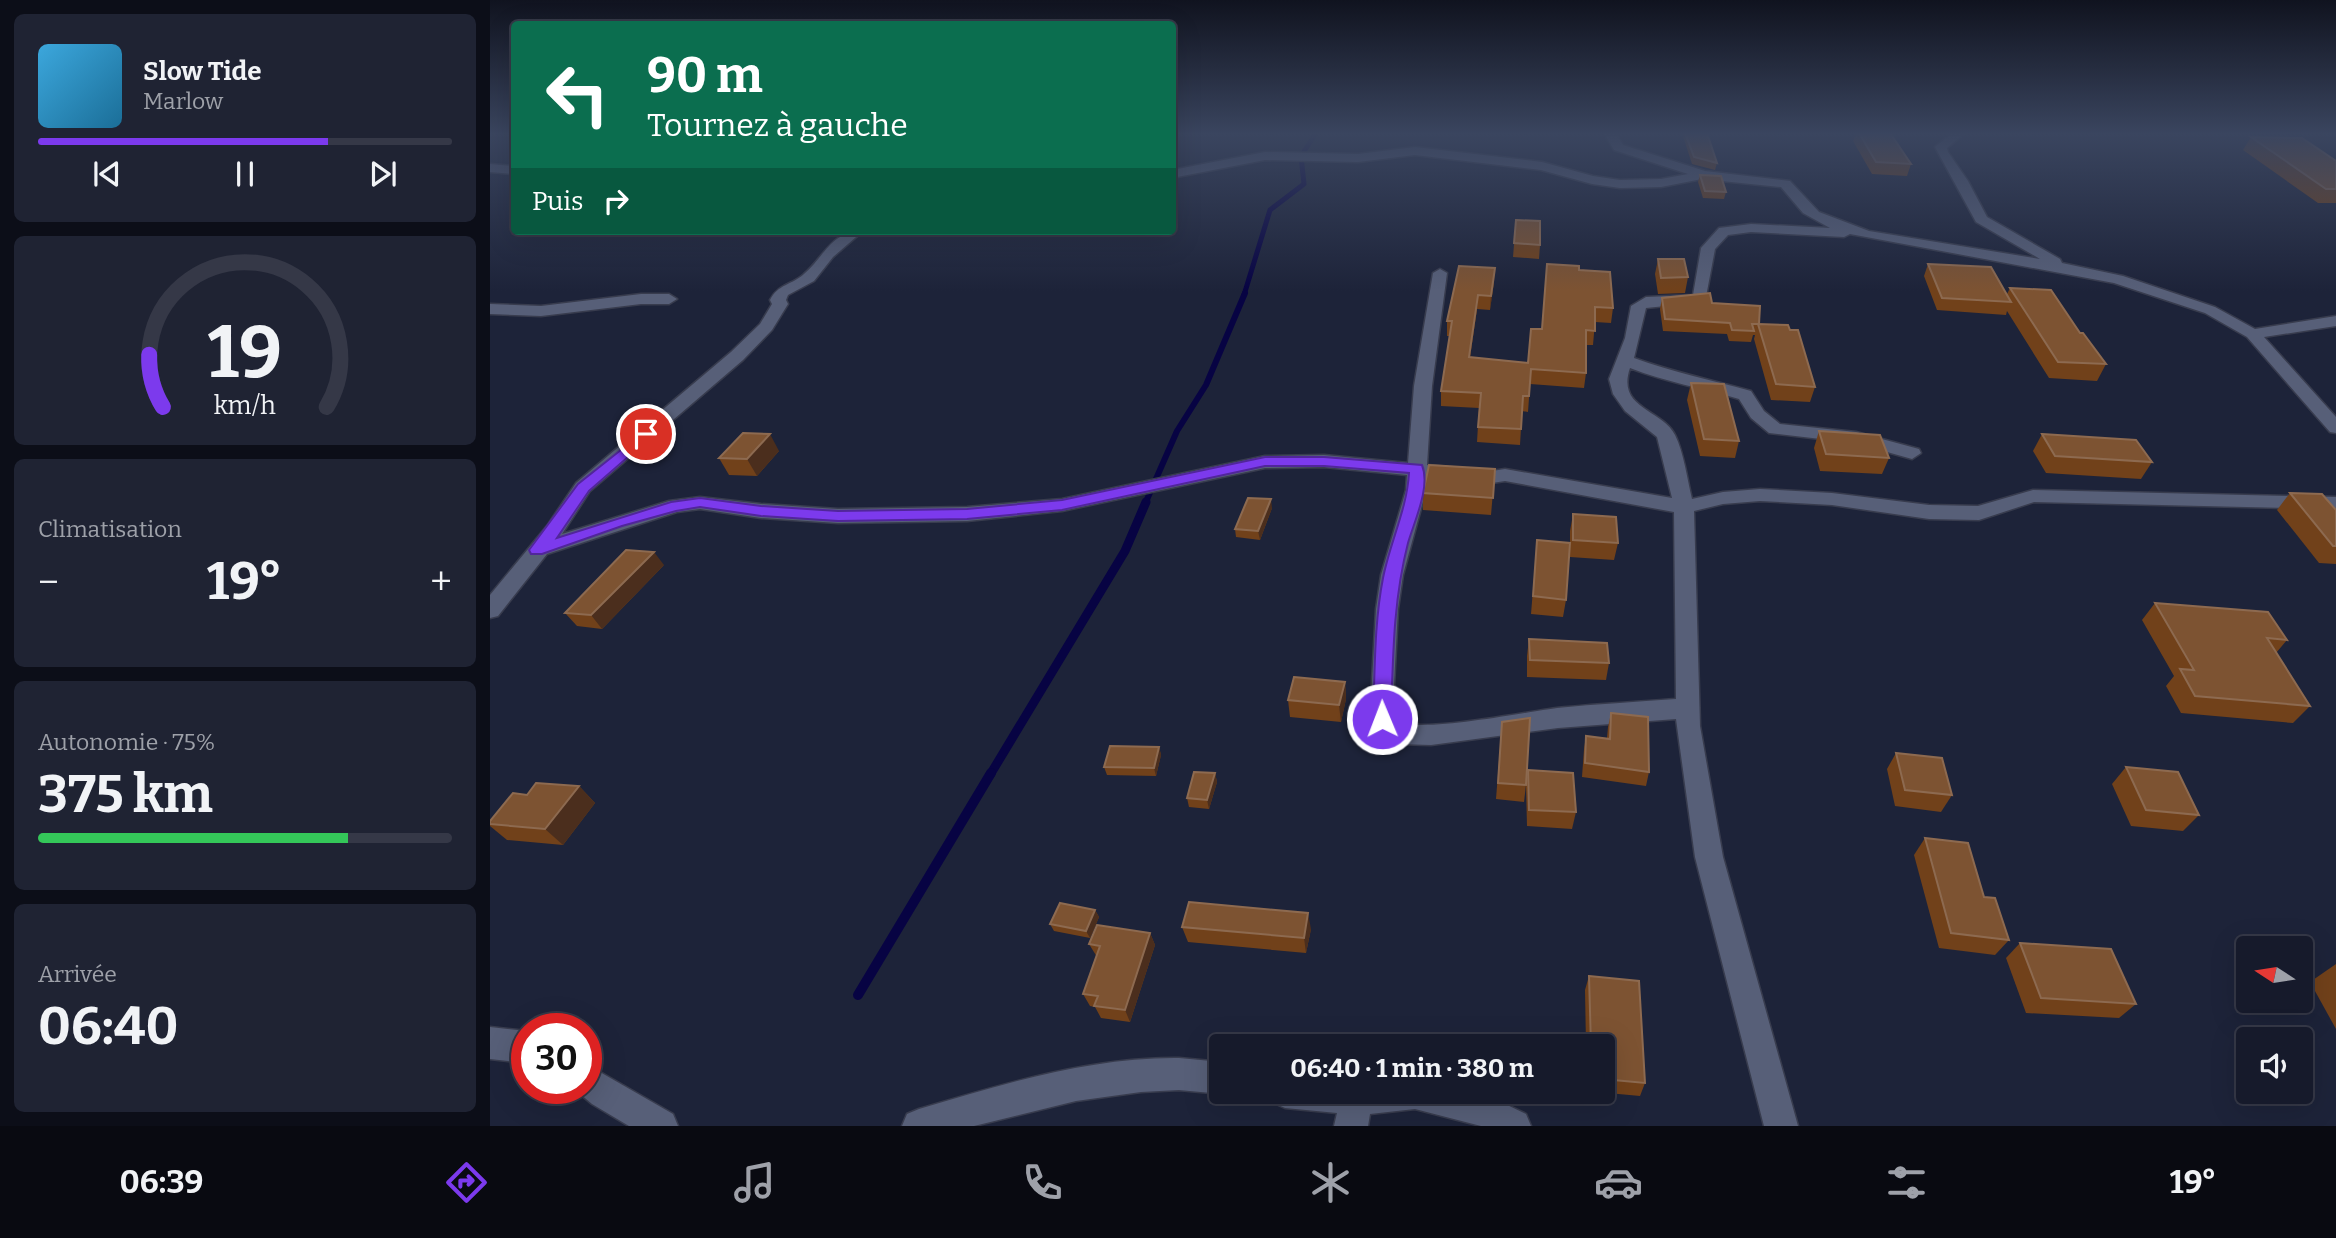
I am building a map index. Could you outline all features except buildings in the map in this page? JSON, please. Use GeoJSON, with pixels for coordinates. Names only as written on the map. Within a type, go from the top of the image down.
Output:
{"type":"FeatureCollection","features":[{"type":"Feature","properties":{"kind":"street"},"geometry":{"type":"LineString","coordinates":[[1787,186],[1795,191],[1807,210],[1836,225],[1867,235]]}},
{"type":"Feature","properties":{"kind":"street"},"geometry":{"type":"LineString","coordinates":[[1964,186],[1981,219],[2066,268]]}},
{"type":"Feature","properties":{"kind":"street"},"geometry":{"type":"LineString","coordinates":[[1781,1126],[1709,858],[1688,726],[1684,507],[1666,435],[1631,407],[1622,394],[1618,379],[1633,338],[1639,306],[1646,302],[1700,299],[1708,248],[1724,231],[1751,228],[1867,235],[2066,268],[2118,279],[2210,310],[2253,334],[2336,428]]}},
{"type":"Feature","properties":{"kind":"street"},"geometry":{"type":"LineString","coordinates":[[490,610],[554,531],[583,487],[737,356],[773,316],[780,304],[778,300],[782,292],[812,275],[828,254],[851,235]]}},
{"type":"Feature","properties":{"kind":"street"},"geometry":{"type":"LineString","coordinates":[[1440,273],[1423,386],[1416,490],[1392,575],[1387,609],[1382,685],[1382,719],[1387,729],[1397,734],[1431,735],[1558,718],[1688,708]]}},
{"type":"Feature","properties":{"kind":"street"},"geometry":{"type":"LineString","coordinates":[[490,309],[541,311],[641,299],[669,299]]}},
{"type":"Feature","properties":{"kind":"street"},"geometry":{"type":"LineString","coordinates":[[2253,334],[2336,321]]}},
{"type":"Feature","properties":{"kind":"street"},"geometry":{"type":"LineString","coordinates":[[1625,360],[1669,377],[1702,382],[1745,395],[1757,414],[1775,429],[1856,438],[1912,453]]}},
{"type":"Feature","properties":{"kind":"street"},"geometry":{"type":"LineString","coordinates":[[537,550],[629,519],[676,506],[700,503],[761,511],[838,516],[967,514],[1062,505],[1265,462],[1324,461],[1538,479],[1684,507],[1723,498],[1759,495],[1832,499],[1929,512],[1966,513],[1979,513],[2033,496],[2336,503]]}},
{"type":"Feature","properties":{"kind":"street"},"geometry":{"type":"LineString","coordinates":[[490,1043],[511,1045]]}},
{"type":"Feature","properties":{"kind":"street"},"geometry":{"type":"LineString","coordinates":[[919,1126],[988,1105],[1131,1077],[1175,1074],[1209,1077]]}},
{"type":"Feature","properties":{"kind":"street"},"geometry":{"type":"LineString","coordinates":[[602,1092],[661,1126]]}},
{"type":"Feature","properties":{"kind":"street"},"geometry":{"type":"LineString","coordinates":[[1324,1104],[1354,1113],[1415,1093],[1483,1109],[1514,1126]]}},
{"type":"Feature","properties":{"kind":"waterway"},"geometry":{"type":"LineString","coordinates":[[1244,295],[1270,210],[1302,186]]}},
{"type":"Feature","properties":{"kind":"waterway"},"geometry":{"type":"LineString","coordinates":[[1145,504],[1177,431],[1206,385],[1245,293]]}},
{"type":"Feature","properties":{"kind":"waterway"},"geometry":{"type":"LineString","coordinates":[[990,775],[1125,551],[1146,502]]}},
{"type":"Feature","properties":{"kind":"waterway"},"geometry":{"type":"LineString","coordinates":[[858,995],[991,773]]}},
{"type":"Feature","properties":{"kind":"route"},"geometry":{"type":"LineString","coordinates":[[646,434],[583,487],[554,531],[537,550],[617,523],[676,506],[700,503],[761,511],[862,517],[967,514],[1062,505],[1265,462],[1324,461],[1417,469],[1416,490],[1392,575],[1387,609],[1382,719]]}}]}
